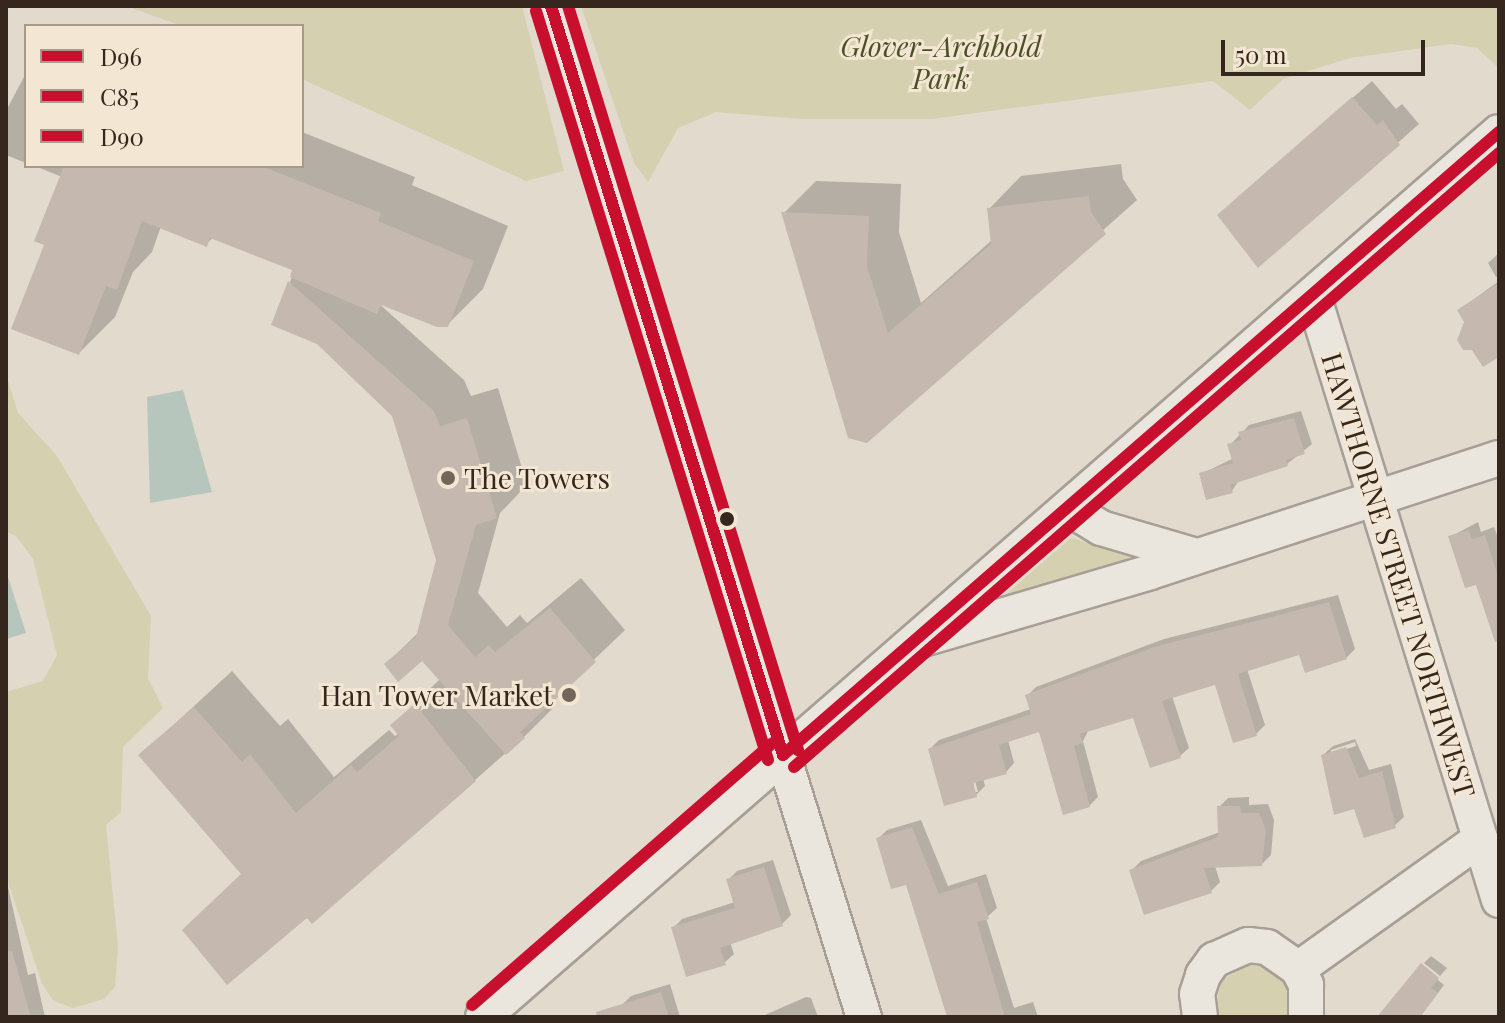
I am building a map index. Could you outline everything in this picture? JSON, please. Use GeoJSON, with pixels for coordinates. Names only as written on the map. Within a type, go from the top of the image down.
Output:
{"type":"FeatureCollection","features":[{"type":"Feature","properties":{"kind":"street"},"geometry":{"type":"LineString","coordinates":[[551,6],[864,1017]]}},
{"type":"Feature","properties":{"kind":"street"},"geometry":{"type":"LineString","coordinates":[[483,1017],[1499,132]]}},
{"type":"Feature","properties":{"kind":"street","name":"HAWTHORNE STREET NORTHWEST"},"geometry":{"type":"LineString","coordinates":[[1313,295],[1499,900]]}},
{"type":"Feature","properties":{"kind":"street"},"geometry":{"type":"LineString","coordinates":[[915,642],[1499,458]]}},
{"type":"Feature","properties":{"kind":"street"},"geometry":{"type":"LineString","coordinates":[[1068,508],[1101,528],[1193,555]]}},
{"type":"Feature","properties":{"kind":"street"},"geometry":{"type":"LineString","coordinates":[[1298,969],[1480,839]]}},
{"type":"Feature","properties":{"kind":"street"},"geometry":{"type":"LineString","coordinates":[[1200,1017],[1197,994],[1203,975],[1230,950],[1267,947],[1298,969],[1306,985],[1306,1017]]}},
{"type":"Feature","properties":{"kind":"green space"},"geometry":{"type":"Polygon","coordinates":[[[126,6],[522,6],[564,171],[526,181],[304,80],[304,24],[176,24],[126,6]]]}},
{"type":"Feature","properties":{"kind":"green space","name":"Glover-Archbold Park"},"geometry":{"type":"Polygon","coordinates":[[[581,6],[1499,6],[1499,68],[1477,48],[1451,44],[1350,58],[1283,79],[1250,110],[1213,81],[932,119],[802,119],[716,112],[678,128],[648,182],[634,163],[581,6]]]}},
{"type":"Feature","properties":{"kind":"green space"},"geometry":{"type":"Polygon","coordinates":[[[6,374],[18,413],[57,456],[151,616],[148,678],[163,708],[123,747],[121,812],[106,825],[118,947],[115,987],[104,999],[73,1008],[54,1001],[43,986],[6,876],[6,692],[43,681],[57,655],[33,559],[16,536],[6,532],[6,374]]]}},
{"type":"Feature","properties":{"kind":"green space"},"geometry":{"type":"Polygon","coordinates":[[[1071,538],[1128,555],[1132,562],[998,601],[1071,538]]]}},
{"type":"Feature","properties":{"kind":"green space"},"geometry":{"type":"Polygon","coordinates":[[[1252,963],[1284,977],[1289,988],[1287,1017],[1220,1017],[1216,1003],[1222,980],[1252,963]]]}},
{"type":"Feature","properties":{"kind":"shaded area"},"geometry":{"type":"Polygon","coordinates":[[[183,390],[212,492],[150,503],[147,397],[183,390]]]}},
{"type":"Feature","properties":{"kind":"shaded area"},"geometry":{"type":"Polygon","coordinates":[[[6,578],[26,633],[6,639],[6,578]]]}},
{"type":"Feature","properties":{"kind":"building"},"geometry":{"type":"Polygon","coordinates":[[[1352,97],[1377,125],[1383,120],[1400,145],[1258,268],[1217,215],[1352,97]]]}},
{"type":"Feature","properties":{"kind":"building"},"geometry":{"type":"Polygon","coordinates":[[[63,168],[266,168],[381,213],[378,221],[474,261],[448,327],[437,327],[381,305],[377,314],[290,277],[292,270],[210,238],[207,247],[142,221],[117,290],[106,286],[79,355],[11,329],[44,245],[34,241],[63,168]]]}},
{"type":"Feature","properties":{"kind":"building"},"geometry":{"type":"Polygon","coordinates":[[[1089,196],[1091,212],[1106,234],[867,443],[848,438],[781,212],[869,216],[867,266],[888,333],[991,244],[987,208],[1089,196]]]}},
{"type":"Feature","properties":{"kind":"building"},"geometry":{"type":"Polygon","coordinates":[[[288,281],[434,411],[440,426],[467,418],[497,518],[476,525],[448,625],[475,657],[489,645],[495,652],[550,608],[596,662],[520,732],[525,738],[506,755],[422,661],[398,682],[384,664],[416,637],[436,560],[392,416],[317,344],[271,325],[288,281]]]}},
{"type":"Feature","properties":{"kind":"building"},"geometry":{"type":"Polygon","coordinates":[[[1499,283],[1499,357],[1483,367],[1472,350],[1463,350],[1457,340],[1464,322],[1457,310],[1499,283]]]}},
{"type":"Feature","properties":{"kind":"building"},"geometry":{"type":"Polygon","coordinates":[[[1294,418],[1305,454],[1286,460],[1288,466],[1230,485],[1233,493],[1206,500],[1199,473],[1233,463],[1227,444],[1241,440],[1238,432],[1294,418]]]}},
{"type":"Feature","properties":{"kind":"building"},"geometry":{"type":"Polygon","coordinates":[[[1469,530],[1472,539],[1485,535],[1499,579],[1499,641],[1495,642],[1476,585],[1465,588],[1448,536],[1469,530]]]}},
{"type":"Feature","properties":{"kind":"building"},"geometry":{"type":"Polygon","coordinates":[[[1329,602],[1347,659],[1305,673],[1299,655],[1238,674],[1257,736],[1233,743],[1215,685],[1162,701],[1181,758],[1150,768],[1133,718],[1080,734],[1083,743],[1074,746],[1090,807],[1063,815],[1039,732],[999,745],[1007,774],[973,783],[977,797],[944,806],[928,749],[1031,714],[1025,695],[1154,647],[1329,602]]]}},
{"type":"Feature","properties":{"kind":"building"},"geometry":{"type":"Polygon","coordinates":[[[415,704],[476,781],[312,924],[307,918],[227,985],[182,930],[241,874],[138,755],[194,707],[242,762],[250,754],[296,813],[351,765],[357,772],[399,736],[390,725],[415,704]]]}},
{"type":"Feature","properties":{"kind":"building"},"geometry":{"type":"Polygon","coordinates":[[[1346,747],[1359,778],[1382,771],[1396,828],[1364,838],[1354,809],[1334,815],[1321,755],[1346,747]]]}},
{"type":"Feature","properties":{"kind":"building"},"geometry":{"type":"Polygon","coordinates":[[[1217,806],[1240,806],[1241,813],[1259,813],[1266,830],[1262,866],[1204,868],[1212,893],[1144,915],[1129,870],[1218,837],[1217,806]]]}},
{"type":"Feature","properties":{"kind":"building"},"geometry":{"type":"Polygon","coordinates":[[[912,827],[939,894],[977,882],[989,919],[977,922],[1005,1017],[947,1017],[906,885],[891,889],[876,838],[912,827]]]}},
{"type":"Feature","properties":{"kind":"building"},"geometry":{"type":"Polygon","coordinates":[[[764,867],[783,926],[720,948],[726,965],[686,977],[671,927],[735,908],[726,879],[764,867]]]}},
{"type":"Feature","properties":{"kind":"building"},"geometry":{"type":"Polygon","coordinates":[[[12,951],[31,1017],[6,1017],[6,952],[12,951]]]}},
{"type":"Feature","properties":{"kind":"building"},"geometry":{"type":"Polygon","coordinates":[[[1421,963],[1439,978],[1431,988],[1438,993],[1419,1017],[1377,1017],[1421,963]]]}},
{"type":"Feature","properties":{"kind":"building"},"geometry":{"type":"Polygon","coordinates":[[[661,992],[669,1017],[597,1017],[596,1012],[661,992]]]}},
{"type":"Feature","properties":{"kind":"transit line","name":"D96"},"geometry":{"type":"LineString","coordinates":[[551,6],[783,755]]}},
{"type":"Feature","properties":{"kind":"transit line","name":"D90"},"geometry":{"type":"LineString","coordinates":[[568,6],[798,750]]}},
{"type":"Feature","properties":{"kind":"transit line","name":"C85"},"geometry":{"type":"LineString","coordinates":[[536,11],[768,760]]}},
{"type":"Feature","properties":{"kind":"transit line","name":"D96"},"geometry":{"type":"LineString","coordinates":[[783,755],[1499,132]]}},
{"type":"Feature","properties":{"kind":"transit line","name":"C85"},"geometry":{"type":"LineString","coordinates":[[794,767],[1499,153]]}},
{"type":"Feature","properties":{"kind":"transit line","name":"D90"},"geometry":{"type":"LineString","coordinates":[[472,1005],[772,743]]}},
{"type":"Feature","properties":{"kind":"place","name":"The Towers"},"geometry":{"type":"Point","coordinates":[448,478]}},
{"type":"Feature","properties":{"kind":"place","name":"Han Tower Market"},"geometry":{"type":"Point","coordinates":[569,695]}}]}
